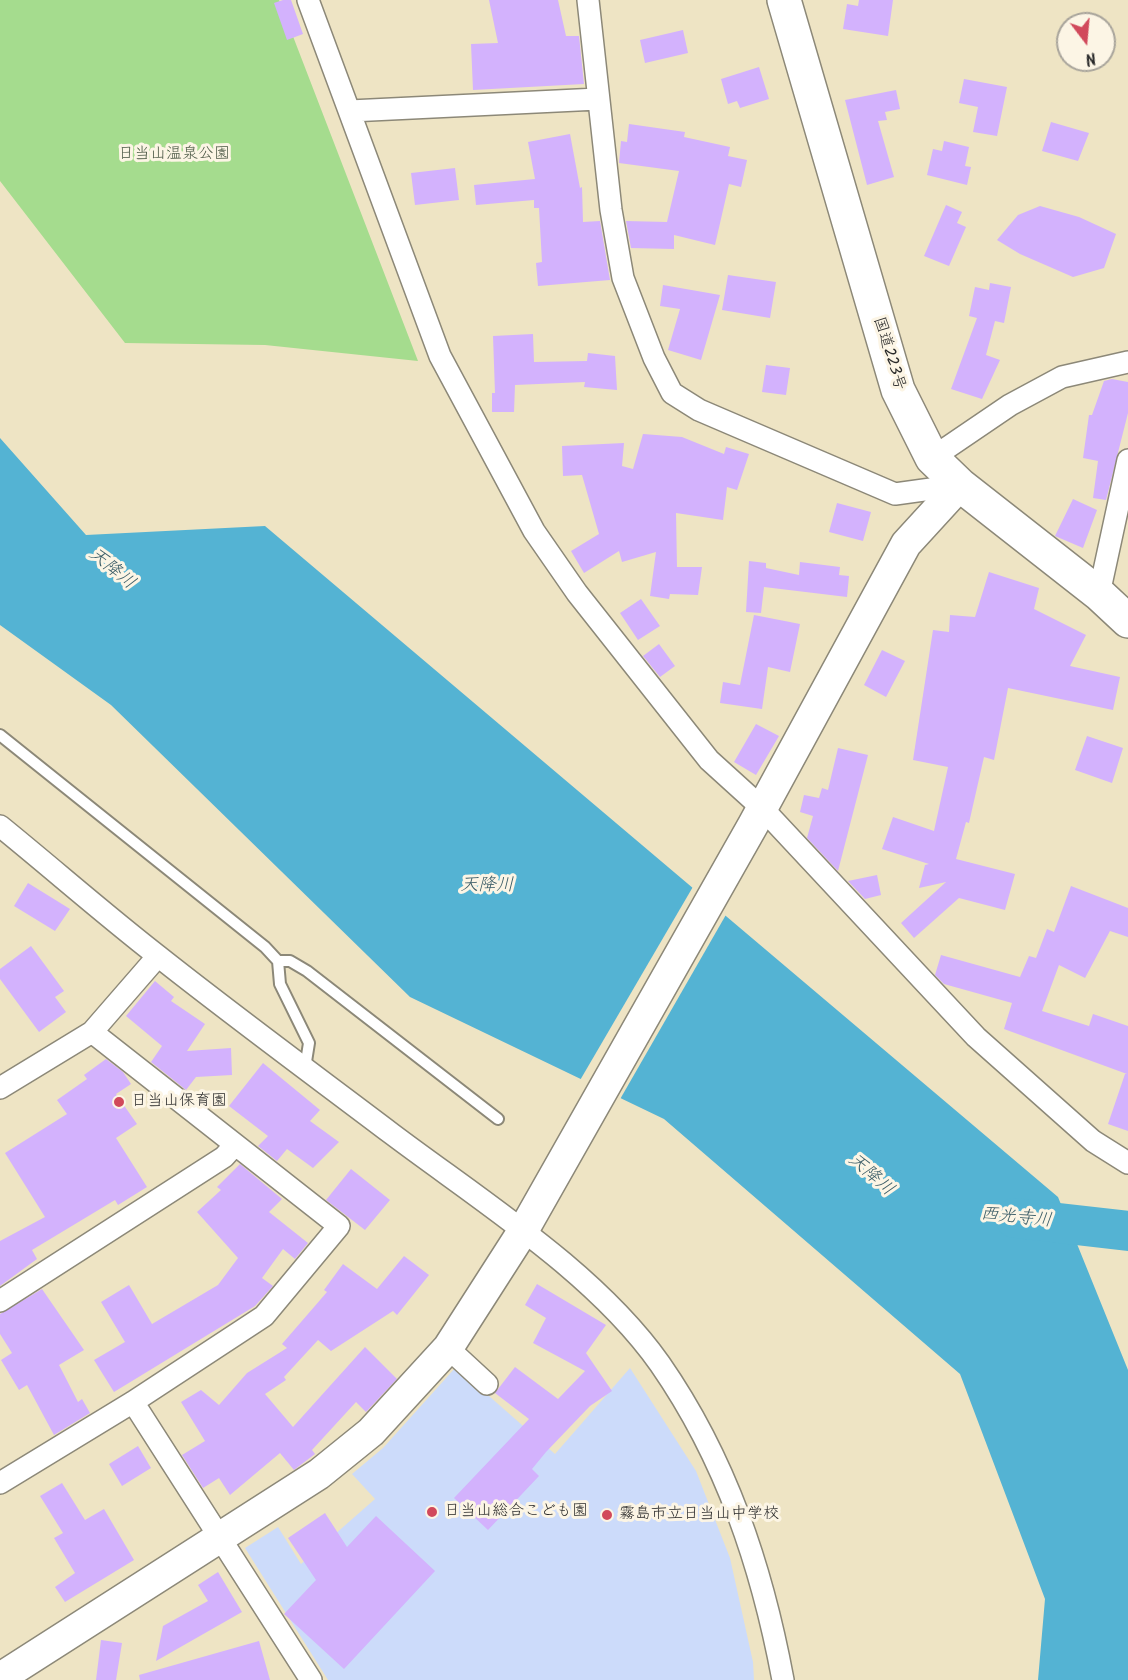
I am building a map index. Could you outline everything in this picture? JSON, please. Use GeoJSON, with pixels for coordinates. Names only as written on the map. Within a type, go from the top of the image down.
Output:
{"type":"FeatureCollection","features":[{"type":"Feature","properties":{"kind":"highway","name":"国道223号"},"geometry":{"type":"LineString","coordinates":[[784,0],[898,390],[932,458],[960,485],[1099,594],[1128,621]]}},
{"type":"Feature","properties":{"kind":"street"},"geometry":{"type":"LineString","coordinates":[[309,0],[440,356],[534,531],[577,593],[709,760],[758,817],[976,1037],[1093,1141],[1128,1163]]}},
{"type":"Feature","properties":{"kind":"street"},"geometry":{"type":"LineString","coordinates":[[588,0],[611,210],[623,278],[654,358],[672,393],[699,410],[895,494],[960,485]]}},
{"type":"Feature","properties":{"kind":"street"},"geometry":{"type":"LineString","coordinates":[[350,111],[598,99]]}},
{"type":"Feature","properties":{"kind":"street"},"geometry":{"type":"LineString","coordinates":[[932,458],[1010,405],[1062,377],[1128,362]]}},
{"type":"Feature","properties":{"kind":"street"},"geometry":{"type":"LineString","coordinates":[[1099,594],[1128,459]]}},
{"type":"Feature","properties":{"kind":"street"},"geometry":{"type":"LineString","coordinates":[[17,1674],[319,1474],[371,1432],[448,1348],[525,1226],[758,817],[906,544],[960,485]]}},
{"type":"Feature","properties":{"kind":"street"},"geometry":{"type":"LineString","coordinates":[[0,826],[158,956],[305,1068],[525,1226],[604,1300],[659,1362],[709,1444],[751,1544],[771,1613],[783,1680]]}},
{"type":"Feature","properties":{"kind":"street"},"geometry":{"type":"LineString","coordinates":[[0,1088],[92,1032],[158,956]]}},
{"type":"Feature","properties":{"kind":"street"},"geometry":{"type":"LineString","coordinates":[[0,1483],[133,1402],[264,1316],[339,1227],[92,1032]]}},
{"type":"Feature","properties":{"kind":"street"},"geometry":{"type":"LineString","coordinates":[[0,1301],[224,1157],[234,1146]]}},
{"type":"Feature","properties":{"kind":"street"},"geometry":{"type":"LineString","coordinates":[[448,1348],[487,1384]]}},
{"type":"Feature","properties":{"kind":"street"},"geometry":{"type":"LineString","coordinates":[[133,1402],[311,1680]]}},
{"type":"Feature","properties":{"kind":"lane"},"geometry":{"type":"LineString","coordinates":[[0,735],[265,947],[278,961],[280,984],[309,1043],[305,1068]]}},
{"type":"Feature","properties":{"kind":"lane"},"geometry":{"type":"LineString","coordinates":[[278,961],[290,961],[307,971],[498,1119]]}},
{"type":"Feature","properties":{"kind":"shaded area","name":"霧島市立日当山中学校"},"geometry":{"type":"Polygon","coordinates":[[[456,1367],[555,1454],[630,1368],[696,1471],[730,1558],[753,1662],[754,1680],[328,1680],[245,1548],[278,1527],[301,1564],[375,1499],[352,1474],[383,1448],[456,1367]]]}},
{"type":"Feature","properties":{"kind":"green space","name":"日当山温泉公園"},"geometry":{"type":"Polygon","coordinates":[[[0,0],[279,0],[418,361],[265,345],[125,343],[0,181],[0,0]]]}},
{"type":"Feature","properties":{"kind":"water","name":"天降川"},"geometry":{"type":"Polygon","coordinates":[[[0,438],[86,535],[265,526],[1058,1197],[1128,1370],[1128,1680],[1038,1680],[1045,1599],[960,1374],[664,1119],[410,997],[111,705],[0,625],[0,438]]]}},
{"type":"Feature","properties":{"kind":"pier"},"geometry":{"type":"Polygon","coordinates":[[[694,885],[727,913],[619,1101],[579,1082],[694,885]]]}},
{"type":"Feature","properties":{"kind":"building"},"geometry":{"type":"Polygon","coordinates":[[[291,0],[303,34],[287,40],[274,3],[291,0]]]}},
{"type":"Feature","properties":{"kind":"building"},"geometry":{"type":"Polygon","coordinates":[[[489,0],[558,0],[566,36],[579,36],[584,84],[473,90],[471,44],[498,43],[489,0]]]}},
{"type":"Feature","properties":{"kind":"building"},"geometry":{"type":"Polygon","coordinates":[[[859,0],[893,0],[888,36],[843,29],[847,4],[858,6],[859,0]]]}},
{"type":"Feature","properties":{"kind":"building"},"geometry":{"type":"Polygon","coordinates":[[[683,30],[688,53],[645,63],[640,40],[683,30]]]}},
{"type":"Feature","properties":{"kind":"building"},"geometry":{"type":"Polygon","coordinates":[[[759,67],[769,99],[740,108],[737,101],[728,104],[721,79],[759,67]]]}},
{"type":"Feature","properties":{"kind":"building"},"geometry":{"type":"Polygon","coordinates":[[[964,79],[1007,87],[997,136],[973,132],[978,107],[959,103],[964,79]]]}},
{"type":"Feature","properties":{"kind":"building"},"geometry":{"type":"Polygon","coordinates":[[[896,90],[900,109],[885,112],[887,120],[878,121],[894,177],[867,185],[845,100],[896,90]]]}},
{"type":"Feature","properties":{"kind":"building"},"geometry":{"type":"Polygon","coordinates":[[[1051,122],[1089,133],[1078,161],[1042,151],[1051,122]]]}},
{"type":"Feature","properties":{"kind":"building"},"geometry":{"type":"Polygon","coordinates":[[[629,124],[685,132],[684,137],[730,147],[728,156],[747,160],[741,187],[729,184],[715,245],[674,235],[674,249],[631,248],[626,221],[667,222],[679,171],[619,163],[621,141],[627,142],[629,124]]]}},
{"type":"Feature","properties":{"kind":"building"},"geometry":{"type":"Polygon","coordinates":[[[570,134],[580,188],[582,187],[583,222],[600,221],[610,280],[538,286],[536,263],[542,262],[539,208],[534,208],[534,200],[476,205],[474,185],[535,179],[528,142],[570,134]]]}},
{"type":"Feature","properties":{"kind":"building"},"geometry":{"type":"Polygon","coordinates":[[[944,141],[969,147],[965,166],[971,167],[967,185],[927,175],[933,149],[942,151],[944,141]]]}},
{"type":"Feature","properties":{"kind":"building"},"geometry":{"type":"Polygon","coordinates":[[[455,168],[459,200],[415,205],[411,173],[455,168]]]}},
{"type":"Feature","properties":{"kind":"building"},"geometry":{"type":"Polygon","coordinates":[[[946,205],[962,212],[957,223],[966,227],[949,266],[924,256],[946,205]]]}},
{"type":"Feature","properties":{"kind":"building"},"geometry":{"type":"Polygon","coordinates":[[[1040,206],[1079,217],[1116,234],[1104,268],[1073,277],[1020,254],[997,240],[1018,215],[1040,206]]]}},
{"type":"Feature","properties":{"kind":"building"},"geometry":{"type":"Polygon","coordinates":[[[728,275],[776,282],[770,318],[722,310],[728,275]]]}},
{"type":"Feature","properties":{"kind":"building"},"geometry":{"type":"Polygon","coordinates":[[[990,283],[1011,287],[1004,323],[995,321],[986,355],[1000,360],[982,399],[951,389],[977,318],[969,316],[975,287],[989,290],[990,283]]]}},
{"type":"Feature","properties":{"kind":"building"},"geometry":{"type":"Polygon","coordinates":[[[663,285],[720,295],[701,360],[668,350],[680,309],[660,306],[663,285]]]}},
{"type":"Feature","properties":{"kind":"building"},"geometry":{"type":"Polygon","coordinates":[[[533,334],[534,362],[587,361],[588,353],[615,356],[617,390],[584,387],[585,382],[515,385],[514,412],[492,412],[492,393],[495,393],[493,336],[533,334]]]}},
{"type":"Feature","properties":{"kind":"building"},"geometry":{"type":"Polygon","coordinates":[[[766,365],[790,368],[786,395],[762,392],[766,365]]]}},
{"type":"Feature","properties":{"kind":"building"},"geometry":{"type":"Polygon","coordinates":[[[1112,379],[1128,382],[1128,413],[1106,500],[1093,498],[1098,461],[1083,458],[1089,415],[1092,415],[1104,381],[1112,379]]]}},
{"type":"Feature","properties":{"kind":"building"},"geometry":{"type":"Polygon","coordinates":[[[643,434],[682,437],[724,454],[726,447],[749,454],[737,490],[727,487],[723,520],[676,513],[677,567],[702,567],[698,595],[670,594],[669,599],[650,596],[656,552],[622,562],[619,551],[584,573],[571,551],[599,534],[582,475],[563,476],[562,446],[624,443],[622,466],[633,469],[643,434]]]}},
{"type":"Feature","properties":{"kind":"building"},"geometry":{"type":"Polygon","coordinates":[[[1073,499],[1097,510],[1083,548],[1055,536],[1073,499]]]}},
{"type":"Feature","properties":{"kind":"building"},"geometry":{"type":"Polygon","coordinates":[[[837,503],[871,512],[863,541],[829,532],[837,503]]]}},
{"type":"Feature","properties":{"kind":"building"},"geometry":{"type":"Polygon","coordinates":[[[749,561],[766,563],[766,568],[799,575],[800,562],[840,567],[839,575],[849,576],[847,597],[764,587],[761,613],[746,612],[749,561]]]}},
{"type":"Feature","properties":{"kind":"building"},"geometry":{"type":"Polygon","coordinates":[[[989,572],[1039,588],[1034,609],[1086,635],[1070,666],[1120,677],[1113,710],[1008,688],[994,760],[984,757],[969,823],[966,822],[956,859],[1015,874],[1005,910],[959,898],[914,938],[901,923],[946,882],[919,888],[925,865],[929,864],[882,849],[893,817],[934,831],[948,767],[913,760],[933,630],[949,632],[950,615],[975,617],[989,572]]]}},
{"type":"Feature","properties":{"kind":"building"},"geometry":{"type":"Polygon","coordinates":[[[641,599],[660,626],[638,640],[620,613],[641,599]]]}},
{"type":"Feature","properties":{"kind":"building"},"geometry":{"type":"Polygon","coordinates":[[[754,615],[800,624],[790,672],[768,667],[762,709],[720,703],[723,682],[740,685],[754,615]]]}},
{"type":"Feature","properties":{"kind":"building"},"geometry":{"type":"Polygon","coordinates":[[[659,644],[675,666],[660,677],[643,656],[659,644]]]}},
{"type":"Feature","properties":{"kind":"building"},"geometry":{"type":"Polygon","coordinates":[[[882,650],[905,661],[886,697],[864,685],[882,650]]]}},
{"type":"Feature","properties":{"kind":"building"},"geometry":{"type":"Polygon","coordinates":[[[756,724],[779,736],[756,775],[734,762],[756,724]]]}},
{"type":"Feature","properties":{"kind":"building"},"geometry":{"type":"Polygon","coordinates":[[[1087,736],[1123,748],[1112,783],[1075,770],[1087,736]]]}},
{"type":"Feature","properties":{"kind":"building"},"geometry":{"type":"Polygon","coordinates":[[[838,748],[868,755],[838,871],[807,838],[813,816],[800,812],[804,795],[819,798],[822,788],[828,790],[838,748]]]}},
{"type":"Feature","properties":{"kind":"building"},"geometry":{"type":"Polygon","coordinates":[[[877,875],[881,895],[865,899],[848,881],[877,875]]]}},
{"type":"Feature","properties":{"kind":"building"},"geometry":{"type":"Polygon","coordinates":[[[28,883],[70,909],[55,931],[14,906],[28,883]]]}},
{"type":"Feature","properties":{"kind":"building"},"geometry":{"type":"Polygon","coordinates":[[[1071,886],[1128,908],[1128,937],[1110,931],[1085,978],[1059,965],[1042,1011],[1089,1026],[1093,1014],[1128,1026],[1128,1131],[1108,1124],[1125,1074],[1127,1074],[1004,1029],[1012,1003],[944,984],[935,975],[941,955],[1020,977],[1029,956],[1036,958],[1047,929],[1054,932],[1071,886]]]}},
{"type":"Feature","properties":{"kind":"building"},"geometry":{"type":"Polygon","coordinates":[[[31,946],[64,991],[55,997],[66,1012],[39,1032],[0,979],[0,969],[31,946]]]}},
{"type":"Feature","properties":{"kind":"building"},"geometry":{"type":"Polygon","coordinates":[[[155,981],[174,997],[171,1001],[205,1024],[187,1051],[231,1048],[232,1075],[196,1077],[186,1090],[151,1062],[162,1046],[126,1016],[155,981]]]}},
{"type":"Feature","properties":{"kind":"building"},"geometry":{"type":"Polygon","coordinates":[[[106,1059],[123,1072],[131,1084],[116,1094],[137,1124],[116,1138],[147,1187],[118,1205],[115,1200],[32,1250],[37,1259],[0,1286],[0,1241],[45,1217],[5,1153],[67,1114],[57,1100],[87,1079],[84,1075],[106,1059]]]}},
{"type":"Feature","properties":{"kind":"building"},"geometry":{"type":"Polygon","coordinates":[[[263,1063],[320,1110],[310,1121],[339,1142],[313,1168],[287,1149],[277,1161],[258,1146],[268,1136],[229,1106],[263,1063]]]}},
{"type":"Feature","properties":{"kind":"building"},"geometry":{"type":"Polygon","coordinates":[[[240,1164],[282,1199],[269,1212],[308,1243],[295,1259],[283,1249],[262,1278],[273,1286],[255,1306],[114,1392],[94,1360],[125,1342],[101,1302],[129,1285],[152,1324],[218,1285],[238,1258],[197,1212],[221,1190],[217,1187],[240,1164]]]}},
{"type":"Feature","properties":{"kind":"building"},"geometry":{"type":"Polygon","coordinates":[[[351,1169],[390,1200],[365,1230],[326,1200],[351,1169]]]}},
{"type":"Feature","properties":{"kind":"building"},"geometry":{"type":"Polygon","coordinates":[[[404,1256],[429,1275],[397,1315],[393,1311],[331,1351],[318,1340],[284,1377],[286,1380],[265,1394],[293,1427],[365,1347],[397,1379],[366,1412],[356,1402],[312,1450],[315,1454],[294,1470],[280,1453],[230,1495],[219,1478],[203,1488],[182,1455],[205,1441],[181,1402],[201,1390],[219,1405],[247,1373],[287,1348],[282,1344],[327,1292],[324,1290],[343,1264],[377,1289],[404,1256]]]}},
{"type":"Feature","properties":{"kind":"building"},"geometry":{"type":"Polygon","coordinates":[[[537,1284],[606,1325],[586,1353],[612,1391],[590,1406],[546,1452],[532,1469],[539,1476],[488,1530],[454,1498],[529,1419],[495,1393],[515,1367],[558,1399],[585,1371],[533,1343],[546,1318],[525,1305],[537,1284]]]}},
{"type":"Feature","properties":{"kind":"building"},"geometry":{"type":"Polygon","coordinates":[[[42,1289],[84,1350],[59,1365],[78,1402],[82,1399],[90,1413],[54,1435],[27,1385],[19,1390],[1,1360],[12,1353],[0,1334],[0,1314],[42,1289]]]}},
{"type":"Feature","properties":{"kind":"building"},"geometry":{"type":"Polygon","coordinates":[[[138,1446],[151,1468],[122,1486],[109,1464],[138,1446]]]}},
{"type":"Feature","properties":{"kind":"building"},"geometry":{"type":"Polygon","coordinates":[[[62,1483],[85,1520],[104,1509],[134,1560],[65,1602],[55,1587],[75,1573],[54,1538],[63,1533],[40,1496],[62,1483]]]}},
{"type":"Feature","properties":{"kind":"building"},"geometry":{"type":"Polygon","coordinates":[[[325,1513],[347,1547],[376,1516],[435,1571],[344,1669],[284,1614],[316,1580],[288,1538],[325,1513]]]}},
{"type":"Feature","properties":{"kind":"building"},"geometry":{"type":"Polygon","coordinates":[[[218,1572],[242,1612],[156,1661],[163,1626],[208,1601],[198,1585],[218,1572]]]}},
{"type":"Feature","properties":{"kind":"building"},"geometry":{"type":"Polygon","coordinates":[[[101,1640],[122,1643],[116,1680],[96,1680],[101,1640]]]}},
{"type":"Feature","properties":{"kind":"building"},"geometry":{"type":"Polygon","coordinates":[[[259,1641],[270,1680],[140,1680],[139,1675],[259,1641]]]}},
{"type":"Feature","properties":{"kind":"waterway","name":"西光寺川"},"geometry":{"type":"LineString","coordinates":[[1015,1218],[1128,1231]]}},
{"type":"Feature","properties":{"kind":"place","name":"日当山保育園"},"geometry":{"type":"Point","coordinates":[119,1102]}},
{"type":"Feature","properties":{"kind":"place","name":"日当山総合こども園"},"geometry":{"type":"Point","coordinates":[432,1512]}},
{"type":"Feature","properties":{"kind":"place","name":"霧島市立日当山中学校"},"geometry":{"type":"Point","coordinates":[607,1515]}}]}
